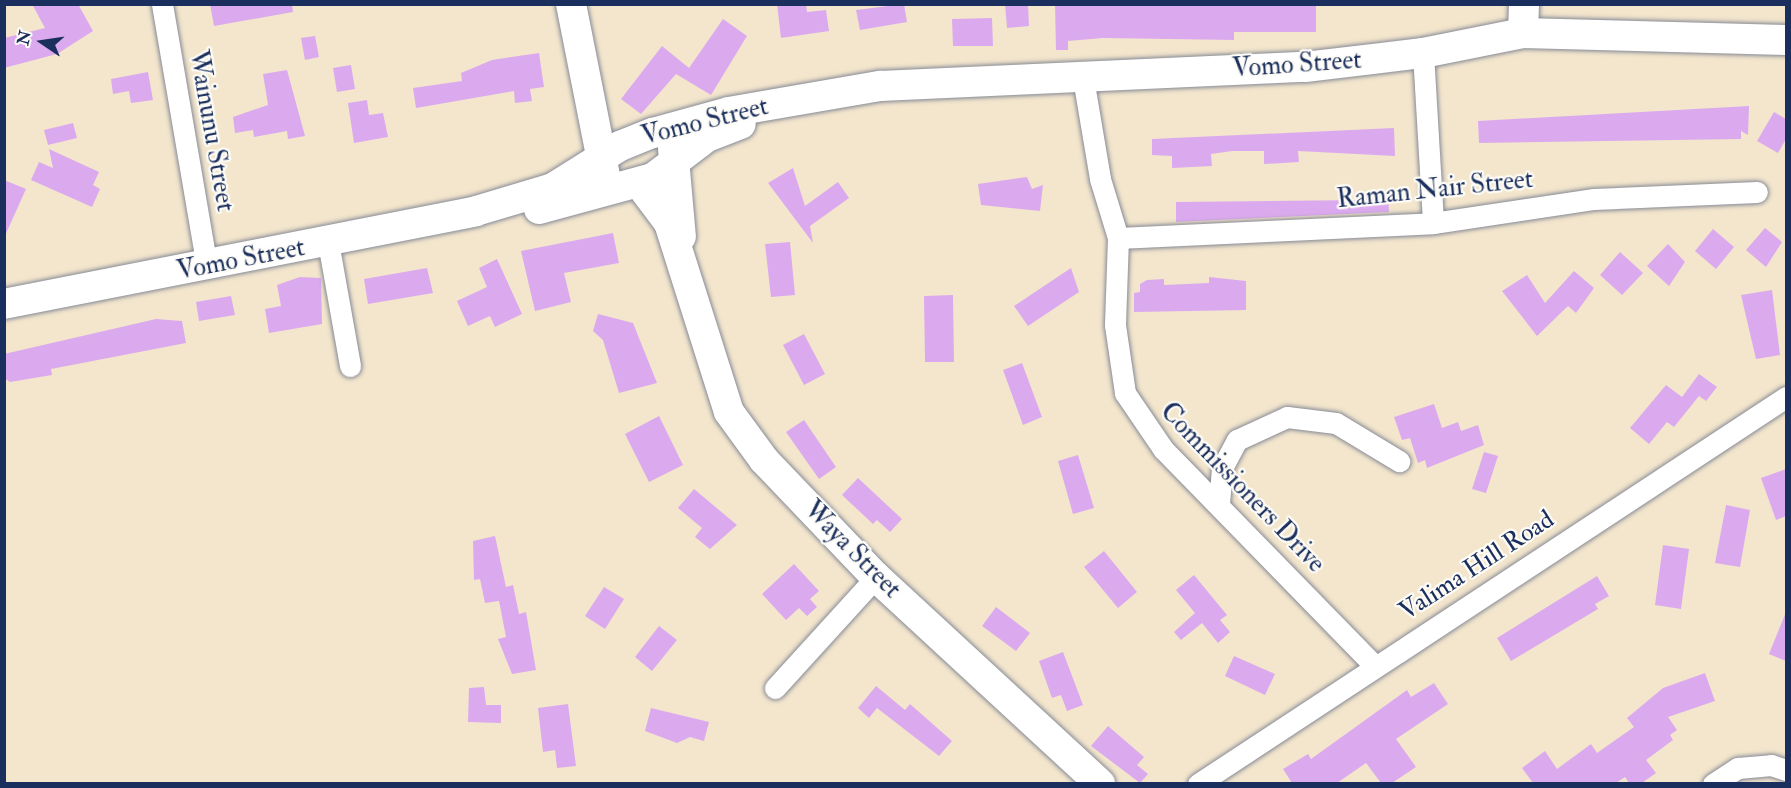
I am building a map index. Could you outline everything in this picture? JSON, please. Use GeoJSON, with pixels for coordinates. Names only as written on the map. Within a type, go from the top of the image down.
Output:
{"type":"FeatureCollection","features":[{"type":"Feature","properties":{"kind":"main road"},"geometry":{"type":"LineString","coordinates":[[571,4],[585,63],[610,118],[650,134],[677,161]]}},
{"type":"Feature","properties":{"kind":"main road","name":"Vomo Street"},"geometry":{"type":"LineString","coordinates":[[4,304],[207,267],[476,211],[553,188],[600,158],[650,134],[729,112],[901,83],[1083,78],[1305,67],[1423,53],[1524,19],[1786,40]]}},
{"type":"Feature","properties":{"kind":"main road","name":"Waya Street"},"geometry":{"type":"LineString","coordinates":[[585,63],[600,158],[628,186],[663,210],[684,264],[707,358],[729,412],[764,460],[876,577],[1100,783]]}},
{"type":"Feature","properties":{"kind":"main road","name":"Vomo Street"},"geometry":{"type":"LineString","coordinates":[[476,211],[542,208],[628,186],[677,161],[710,135],[807,100]]}},
{"type":"Feature","properties":{"kind":"main road","name":"Waya Street"},"geometry":{"type":"LineString","coordinates":[[677,161],[684,264]]}},
{"type":"Feature","properties":{"kind":"street","name":"Wainunu Street"},"geometry":{"type":"LineString","coordinates":[[162,4],[207,267]]}},
{"type":"Feature","properties":{"kind":"street"},"geometry":{"type":"LineString","coordinates":[[1423,53],[1433,223]]}},
{"type":"Feature","properties":{"kind":"street","name":"Commissioners Drive"},"geometry":{"type":"LineString","coordinates":[[1083,78],[1100,179],[1119,238],[1115,325],[1125,393],[1163,449],[1219,503],[1374,665]]}},
{"type":"Feature","properties":{"kind":"street","name":"Raman Nair Street"},"geometry":{"type":"LineString","coordinates":[[1119,238],[1433,223],[1594,199],[1757,192]]}},
{"type":"Feature","properties":{"kind":"street"},"geometry":{"type":"LineString","coordinates":[[328,242],[350,366]]}},
{"type":"Feature","properties":{"kind":"street","name":"Valima Hill Road"},"geometry":{"type":"LineString","coordinates":[[1198,783],[1374,665],[1786,397]]}},
{"type":"Feature","properties":{"kind":"street"},"geometry":{"type":"LineString","coordinates":[[1219,503],[1222,468],[1237,440],[1287,417],[1336,423],[1399,461]]}},
{"type":"Feature","properties":{"kind":"street"},"geometry":{"type":"LineString","coordinates":[[776,688],[876,577]]}},
{"type":"Feature","properties":{"kind":"street"},"geometry":{"type":"LineString","coordinates":[[1713,783],[1738,768],[1771,765],[1786,770]]}},
{"type":"Feature","properties":{"kind":"building"},"geometry":{"type":"Polygon","coordinates":[[[32,4],[78,4],[93,31],[57,54],[4,68],[4,38],[45,28],[32,4]]]}},
{"type":"Feature","properties":{"kind":"building"},"geometry":{"type":"Polygon","coordinates":[[[210,4],[292,4],[293,12],[214,26],[210,4]]]}},
{"type":"Feature","properties":{"kind":"building"},"geometry":{"type":"Polygon","coordinates":[[[777,4],[806,4],[807,12],[826,10],[829,31],[781,38],[777,4]]]}},
{"type":"Feature","properties":{"kind":"building"},"geometry":{"type":"Polygon","coordinates":[[[904,4],[907,22],[860,30],[856,10],[904,4]]]}},
{"type":"Feature","properties":{"kind":"building"},"geometry":{"type":"Polygon","coordinates":[[[1005,4],[1028,4],[1029,26],[1007,28],[1005,4]]]}},
{"type":"Feature","properties":{"kind":"building"},"geometry":{"type":"Polygon","coordinates":[[[1055,4],[1316,4],[1316,32],[1234,32],[1234,40],[1103,38],[1068,41],[1068,50],[1056,50],[1055,4]]]}},
{"type":"Feature","properties":{"kind":"building"},"geometry":{"type":"Polygon","coordinates":[[[992,18],[993,46],[953,46],[952,19],[992,18]]]}},
{"type":"Feature","properties":{"kind":"building"},"geometry":{"type":"Polygon","coordinates":[[[723,19],[747,36],[711,95],[676,74],[641,114],[621,99],[662,46],[689,68],[723,19]]]}},
{"type":"Feature","properties":{"kind":"building"},"geometry":{"type":"Polygon","coordinates":[[[315,36],[319,57],[305,60],[301,38],[315,36]]]}},
{"type":"Feature","properties":{"kind":"building"},"geometry":{"type":"Polygon","coordinates":[[[539,53],[544,87],[530,89],[532,101],[515,103],[514,91],[416,108],[413,88],[462,81],[461,73],[492,60],[539,53]]]}},
{"type":"Feature","properties":{"kind":"building"},"geometry":{"type":"Polygon","coordinates":[[[351,65],[355,89],[337,92],[333,68],[351,65]]]}},
{"type":"Feature","properties":{"kind":"building"},"geometry":{"type":"Polygon","coordinates":[[[287,70],[305,136],[288,139],[287,131],[254,137],[253,130],[235,133],[233,117],[268,105],[263,74],[287,70]]]}},
{"type":"Feature","properties":{"kind":"building"},"geometry":{"type":"Polygon","coordinates":[[[148,72],[153,100],[131,103],[129,91],[113,94],[111,79],[148,72]]]}},
{"type":"Feature","properties":{"kind":"building"},"geometry":{"type":"Polygon","coordinates":[[[367,100],[369,115],[383,113],[388,137],[354,143],[348,103],[367,100]]]}},
{"type":"Feature","properties":{"kind":"building"},"geometry":{"type":"Polygon","coordinates":[[[1749,106],[1748,135],[1741,131],[1741,139],[1479,143],[1478,121],[1749,106]]]}},
{"type":"Feature","properties":{"kind":"building"},"geometry":{"type":"Polygon","coordinates":[[[1774,112],[1786,119],[1786,139],[1778,153],[1757,141],[1774,112]]]}},
{"type":"Feature","properties":{"kind":"building"},"geometry":{"type":"Polygon","coordinates":[[[73,123],[77,138],[48,145],[44,130],[73,123]]]}},
{"type":"Feature","properties":{"kind":"building"},"geometry":{"type":"Polygon","coordinates":[[[1394,128],[1395,156],[1298,151],[1299,162],[1264,164],[1264,151],[1232,151],[1211,154],[1212,166],[1172,168],[1172,156],[1152,155],[1152,139],[1394,128]]]}},
{"type":"Feature","properties":{"kind":"building"},"geometry":{"type":"Polygon","coordinates":[[[49,149],[99,172],[93,185],[100,189],[92,207],[31,180],[39,162],[53,168],[49,149]]]}},
{"type":"Feature","properties":{"kind":"building"},"geometry":{"type":"Polygon","coordinates":[[[793,168],[805,206],[838,182],[849,198],[810,226],[813,243],[768,183],[793,168]]]}},
{"type":"Feature","properties":{"kind":"building"},"geometry":{"type":"Polygon","coordinates":[[[1027,177],[1032,189],[1043,185],[1040,211],[981,205],[978,184],[1027,177]]]}},
{"type":"Feature","properties":{"kind":"building"},"geometry":{"type":"Polygon","coordinates":[[[4,180],[26,189],[4,238],[4,180]]]}},
{"type":"Feature","properties":{"kind":"building"},"geometry":{"type":"Polygon","coordinates":[[[1388,193],[1389,212],[1176,222],[1176,202],[1363,200],[1363,194],[1388,193]]]}},
{"type":"Feature","properties":{"kind":"building"},"geometry":{"type":"Polygon","coordinates":[[[1765,228],[1782,242],[1766,267],[1746,250],[1765,228]]]}},
{"type":"Feature","properties":{"kind":"building"},"geometry":{"type":"Polygon","coordinates":[[[1713,229],[1734,247],[1716,269],[1695,251],[1713,229]]]}},
{"type":"Feature","properties":{"kind":"building"},"geometry":{"type":"Polygon","coordinates":[[[613,233],[619,263],[564,273],[571,302],[535,311],[521,251],[613,233]]]}},
{"type":"Feature","properties":{"kind":"building"},"geometry":{"type":"Polygon","coordinates":[[[790,242],[795,295],[771,297],[765,244],[790,242]]]}},
{"type":"Feature","properties":{"kind":"building"},"geometry":{"type":"Polygon","coordinates":[[[1668,244],[1685,262],[1669,286],[1647,266],[1668,244]]]}},
{"type":"Feature","properties":{"kind":"building"},"geometry":{"type":"Polygon","coordinates":[[[1620,252],[1643,273],[1622,295],[1600,275],[1620,252]]]}},
{"type":"Feature","properties":{"kind":"building"},"geometry":{"type":"Polygon","coordinates":[[[497,259],[522,314],[495,327],[490,316],[468,326],[457,301],[487,287],[479,268],[497,259]]]}},
{"type":"Feature","properties":{"kind":"building"},"geometry":{"type":"Polygon","coordinates":[[[427,268],[433,293],[368,304],[364,279],[427,268]]]}},
{"type":"Feature","properties":{"kind":"building"},"geometry":{"type":"Polygon","coordinates":[[[1071,268],[1079,292],[1028,326],[1014,306],[1071,268]]]}},
{"type":"Feature","properties":{"kind":"building"},"geometry":{"type":"Polygon","coordinates":[[[1574,271],[1594,288],[1576,313],[1568,306],[1537,336],[1502,291],[1527,275],[1545,303],[1574,271]]]}},
{"type":"Feature","properties":{"kind":"building"},"geometry":{"type":"Polygon","coordinates":[[[300,277],[321,278],[322,324],[269,333],[265,309],[281,306],[277,285],[300,277]]]}},
{"type":"Feature","properties":{"kind":"building"},"geometry":{"type":"Polygon","coordinates":[[[1209,277],[1246,281],[1246,310],[1134,312],[1134,293],[1140,292],[1140,284],[1147,280],[1164,279],[1164,285],[1209,283],[1209,277]]]}},
{"type":"Feature","properties":{"kind":"building"},"geometry":{"type":"Polygon","coordinates":[[[1772,290],[1780,355],[1756,359],[1741,295],[1772,290]]]}},
{"type":"Feature","properties":{"kind":"building"},"geometry":{"type":"Polygon","coordinates":[[[953,295],[954,362],[925,362],[924,296],[953,295]]]}},
{"type":"Feature","properties":{"kind":"building"},"geometry":{"type":"Polygon","coordinates":[[[231,296],[235,315],[199,321],[196,302],[231,296]]]}},
{"type":"Feature","properties":{"kind":"building"},"geometry":{"type":"Polygon","coordinates":[[[598,314],[633,323],[657,383],[619,393],[603,340],[593,331],[598,314]]]}},
{"type":"Feature","properties":{"kind":"building"},"geometry":{"type":"Polygon","coordinates":[[[156,319],[182,321],[186,343],[51,369],[52,375],[10,382],[4,378],[4,354],[156,319]]]}},
{"type":"Feature","properties":{"kind":"building"},"geometry":{"type":"Polygon","coordinates":[[[804,334],[825,374],[804,385],[783,345],[804,334]]]}},
{"type":"Feature","properties":{"kind":"building"},"geometry":{"type":"Polygon","coordinates":[[[1022,363],[1042,417],[1023,425],[1003,370],[1022,363]]]}},
{"type":"Feature","properties":{"kind":"building"},"geometry":{"type":"Polygon","coordinates":[[[1699,374],[1717,387],[1706,401],[1699,396],[1674,427],[1667,422],[1649,444],[1630,428],[1666,385],[1682,397],[1699,374]]]}},
{"type":"Feature","properties":{"kind":"building"},"geometry":{"type":"Polygon","coordinates":[[[1434,404],[1442,428],[1458,422],[1461,431],[1478,425],[1484,445],[1427,468],[1425,460],[1418,463],[1410,438],[1402,440],[1394,417],[1434,404]]]}},
{"type":"Feature","properties":{"kind":"building"},"geometry":{"type":"Polygon","coordinates":[[[659,416],[683,465],[649,482],[625,434],[659,416]]]}},
{"type":"Feature","properties":{"kind":"building"},"geometry":{"type":"Polygon","coordinates":[[[804,420],[836,467],[819,479],[786,432],[804,420]]]}},
{"type":"Feature","properties":{"kind":"building"},"geometry":{"type":"Polygon","coordinates":[[[1484,452],[1498,456],[1486,493],[1472,489],[1484,452]]]}},
{"type":"Feature","properties":{"kind":"building"},"geometry":{"type":"Polygon","coordinates":[[[1078,455],[1094,508],[1073,514],[1058,461],[1078,455]]]}},
{"type":"Feature","properties":{"kind":"building"},"geometry":{"type":"Polygon","coordinates":[[[1786,469],[1786,516],[1776,520],[1761,478],[1786,469]]]}},
{"type":"Feature","properties":{"kind":"building"},"geometry":{"type":"Polygon","coordinates":[[[858,478],[902,519],[890,532],[877,520],[873,524],[842,495],[858,478]]]}},
{"type":"Feature","properties":{"kind":"building"},"geometry":{"type":"Polygon","coordinates":[[[694,489],[737,525],[710,549],[695,537],[702,528],[678,508],[694,489]]]}},
{"type":"Feature","properties":{"kind":"building"},"geometry":{"type":"Polygon","coordinates":[[[1726,505],[1750,510],[1740,567],[1715,563],[1726,505]]]}},
{"type":"Feature","properties":{"kind":"building"},"geometry":{"type":"Polygon","coordinates":[[[495,536],[506,587],[513,585],[519,614],[526,612],[536,670],[512,674],[498,639],[506,637],[499,601],[485,603],[480,579],[474,580],[473,541],[495,536]]]}},
{"type":"Feature","properties":{"kind":"building"},"geometry":{"type":"Polygon","coordinates":[[[1663,545],[1689,549],[1681,609],[1655,605],[1663,545]]]}},
{"type":"Feature","properties":{"kind":"building"},"geometry":{"type":"Polygon","coordinates":[[[1104,551],[1137,592],[1118,608],[1084,567],[1104,551]]]}},
{"type":"Feature","properties":{"kind":"building"},"geometry":{"type":"Polygon","coordinates":[[[794,564],[819,591],[810,599],[817,607],[807,616],[799,608],[786,620],[762,594],[794,564]]]}},
{"type":"Feature","properties":{"kind":"building"},"geometry":{"type":"Polygon","coordinates":[[[1194,575],[1227,615],[1220,620],[1230,632],[1218,643],[1202,623],[1181,640],[1174,632],[1195,613],[1176,590],[1194,575]]]}},
{"type":"Feature","properties":{"kind":"building"},"geometry":{"type":"Polygon","coordinates":[[[1597,576],[1609,596],[1595,604],[1598,609],[1511,661],[1497,638],[1597,576]]]}},
{"type":"Feature","properties":{"kind":"building"},"geometry":{"type":"Polygon","coordinates":[[[604,587],[624,599],[605,629],[585,616],[604,587]]]}},
{"type":"Feature","properties":{"kind":"building"},"geometry":{"type":"Polygon","coordinates":[[[996,607],[1030,633],[1016,651],[982,626],[996,607]]]}},
{"type":"Feature","properties":{"kind":"building"},"geometry":{"type":"Polygon","coordinates":[[[1786,612],[1786,661],[1769,654],[1786,612]]]}},
{"type":"Feature","properties":{"kind":"building"},"geometry":{"type":"Polygon","coordinates":[[[659,626],[677,640],[652,671],[635,657],[659,626]]]}},
{"type":"Feature","properties":{"kind":"building"},"geometry":{"type":"Polygon","coordinates":[[[1063,652],[1083,705],[1067,711],[1061,695],[1052,698],[1039,661],[1063,652]]]}},
{"type":"Feature","properties":{"kind":"building"},"geometry":{"type":"Polygon","coordinates":[[[1234,656],[1275,674],[1265,695],[1225,676],[1234,656]]]}},
{"type":"Feature","properties":{"kind":"building"},"geometry":{"type":"Polygon","coordinates":[[[1705,673],[1715,701],[1668,717],[1677,730],[1670,735],[1673,740],[1646,760],[1656,773],[1642,783],[1629,783],[1625,777],[1616,783],[1533,783],[1522,768],[1545,751],[1557,769],[1591,744],[1597,753],[1634,727],[1627,718],[1663,688],[1705,673]]]}},
{"type":"Feature","properties":{"kind":"building"},"geometry":{"type":"Polygon","coordinates":[[[1434,683],[1448,704],[1396,739],[1416,767],[1392,783],[1381,783],[1366,763],[1337,783],[1292,783],[1283,769],[1308,754],[1311,759],[1407,690],[1411,697],[1434,683]]]}},
{"type":"Feature","properties":{"kind":"building"},"geometry":{"type":"Polygon","coordinates":[[[876,686],[905,710],[910,704],[952,741],[939,756],[877,708],[869,718],[858,708],[876,686]]]}},
{"type":"Feature","properties":{"kind":"building"},"geometry":{"type":"Polygon","coordinates":[[[484,687],[486,705],[501,705],[501,723],[468,722],[469,688],[484,687]]]}},
{"type":"Feature","properties":{"kind":"building"},"geometry":{"type":"Polygon","coordinates":[[[568,704],[576,766],[557,768],[555,750],[543,752],[538,708],[568,704]]]}},
{"type":"Feature","properties":{"kind":"building"},"geometry":{"type":"Polygon","coordinates":[[[651,708],[709,722],[704,741],[690,737],[677,743],[645,731],[651,708]]]}},
{"type":"Feature","properties":{"kind":"building"},"geometry":{"type":"Polygon","coordinates":[[[1108,726],[1144,757],[1137,765],[1148,774],[1140,783],[1091,746],[1108,726]]]}}]}
